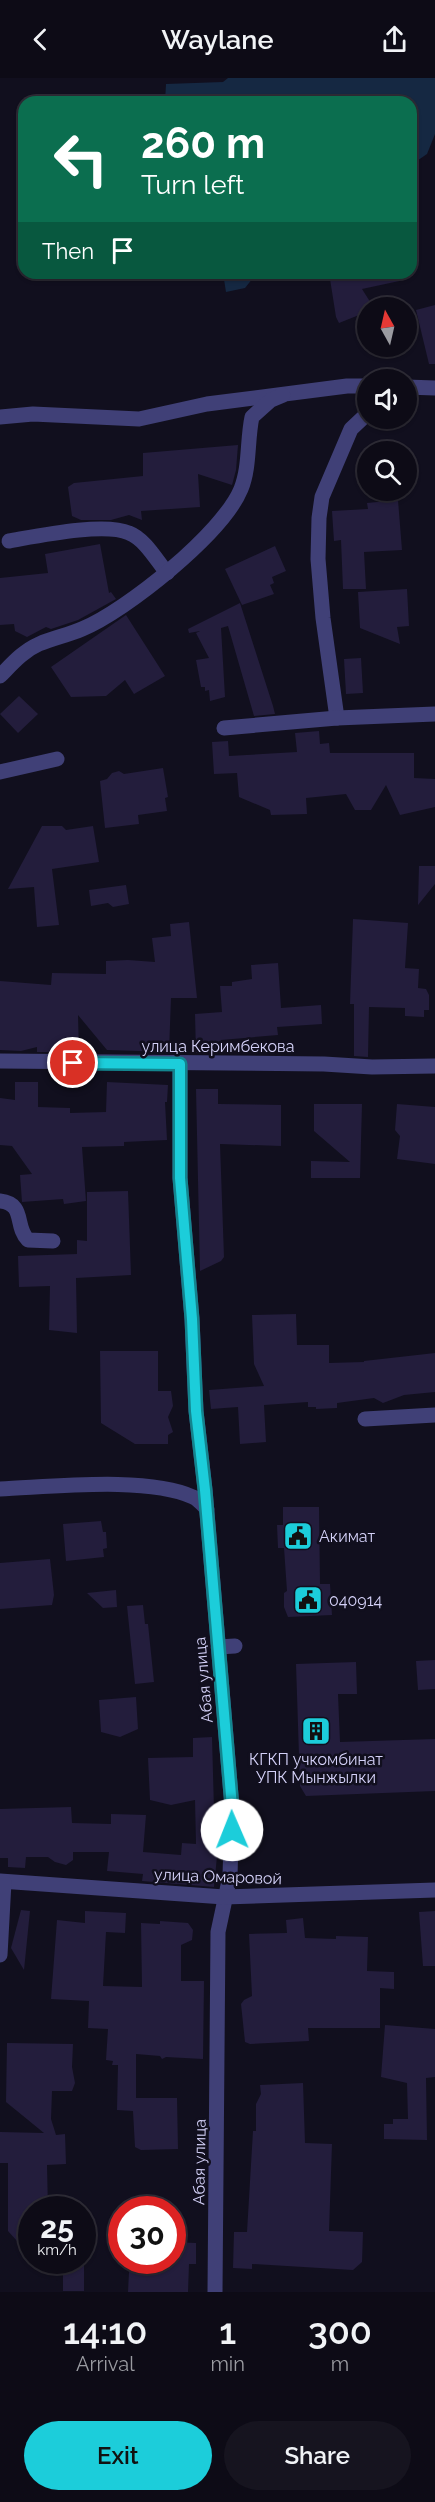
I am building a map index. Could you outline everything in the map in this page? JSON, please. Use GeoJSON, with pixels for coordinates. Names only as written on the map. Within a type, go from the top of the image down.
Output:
{"type":"FeatureCollection","features":[{"type":"Feature","properties":{"kind":"street"},"geometry":{"type":"LineString","coordinates":[[0,417],[33,414],[139,419],[207,404],[357,387]]}},
{"type":"Feature","properties":{"kind":"street"},"geometry":{"type":"LineString","coordinates":[[417,387],[435,388]]}},
{"type":"Feature","properties":{"kind":"street"},"geometry":{"type":"LineString","coordinates":[[0,676],[18,657],[38,645],[82,629],[125,605],[167,573],[223,517],[232,504],[241,490],[245,476],[252,417],[271,400],[283,395]]}},
{"type":"Feature","properties":{"kind":"street"},"geometry":{"type":"LineString","coordinates":[[337,718],[323,618],[318,559],[319,518],[322,497],[351,429],[357,423]]}},
{"type":"Feature","properties":{"kind":"street"},"geometry":{"type":"LineString","coordinates":[[9,541],[92,530],[118,530],[130,533],[140,540],[167,573]]}},
{"type":"Feature","properties":{"kind":"street"},"geometry":{"type":"LineString","coordinates":[[224,728],[337,718],[435,714]]}},
{"type":"Feature","properties":{"kind":"street"},"geometry":{"type":"LineString","coordinates":[[0,772],[57,759]]}},
{"type":"Feature","properties":{"kind":"street","name":"улица Керимбекова"},"geometry":{"type":"LineString","coordinates":[[0,1061],[435,1066]]}},
{"type":"Feature","properties":{"kind":"street","name":"Абая улица"},"geometry":{"type":"LineString","coordinates":[[180,1064],[180,1178],[192,1319],[196,1420],[207,1509],[232,1807],[230,1876],[218,1932],[215,2292]]}},
{"type":"Feature","properties":{"kind":"street"},"geometry":{"type":"LineString","coordinates":[[0,1201],[8,1202],[16,1208],[22,1232],[28,1240],[53,1241]]}},
{"type":"Feature","properties":{"kind":"street"},"geometry":{"type":"LineString","coordinates":[[364,1419],[435,1415]]}},
{"type":"Feature","properties":{"kind":"street"},"geometry":{"type":"LineString","coordinates":[[0,1489],[108,1485],[163,1488],[195,1497],[207,1509]]}},
{"type":"Feature","properties":{"kind":"street"},"geometry":{"type":"LineString","coordinates":[[218,1647],[235,1646]]}},
{"type":"Feature","properties":{"kind":"street"},"geometry":{"type":"LineString","coordinates":[[0,1955],[2,1882]]}},
{"type":"Feature","properties":{"kind":"street","name":"улица Омаровой"},"geometry":{"type":"LineString","coordinates":[[2,1882],[224,1897],[435,1890]]}},
{"type":"Feature","properties":{"kind":"water"},"geometry":{"type":"Polygon","coordinates":[[[228,78],[435,78],[435,134],[427,154],[417,161],[417,96],[165,96],[166,84],[223,82],[228,78]]]}},
{"type":"Feature","properties":{"kind":"water"},"geometry":{"type":"Polygon","coordinates":[[[224,279],[252,279],[245,288],[226,292],[224,279]]]}},
{"type":"Feature","properties":{"kind":"building"},"geometry":{"type":"Polygon","coordinates":[[[330,279],[404,279],[362,289],[367,297],[357,297],[357,316],[339,323],[330,279]]]}},
{"type":"Feature","properties":{"kind":"building"},"geometry":{"type":"Polygon","coordinates":[[[435,305],[435,364],[429,364],[417,310],[435,305]]]}},
{"type":"Feature","properties":{"kind":"building"},"geometry":{"type":"Polygon","coordinates":[[[238,445],[232,485],[198,474],[200,507],[141,511],[142,520],[129,515],[111,520],[81,520],[72,516],[68,487],[74,483],[143,476],[143,453],[238,445]]]}},
{"type":"Feature","properties":{"kind":"building"},"geometry":{"type":"Polygon","coordinates":[[[398,501],[402,550],[364,552],[366,589],[343,589],[341,540],[334,541],[332,511],[368,509],[367,503],[398,501]]]}},
{"type":"Feature","properties":{"kind":"building"},"geometry":{"type":"Polygon","coordinates":[[[100,544],[109,593],[111,592],[116,599],[78,620],[51,629],[46,627],[27,637],[15,631],[14,624],[0,625],[0,578],[48,573],[45,554],[100,544]]]}},
{"type":"Feature","properties":{"kind":"building"},"geometry":{"type":"Polygon","coordinates":[[[275,546],[286,571],[272,577],[274,583],[270,585],[274,594],[242,605],[225,569],[275,546]]]}},
{"type":"Feature","properties":{"kind":"building"},"geometry":{"type":"Polygon","coordinates":[[[407,589],[409,626],[397,627],[400,644],[360,628],[358,592],[407,589]]]}},
{"type":"Feature","properties":{"kind":"building"},"geometry":{"type":"Polygon","coordinates":[[[240,603],[275,714],[254,716],[228,626],[221,628],[225,697],[210,701],[209,690],[205,691],[205,687],[201,687],[196,660],[209,658],[196,633],[200,631],[189,633],[188,629],[240,603]]]}},
{"type":"Feature","properties":{"kind":"building"},"geometry":{"type":"Polygon","coordinates":[[[126,615],[165,676],[134,694],[125,680],[106,696],[71,697],[51,667],[126,615]]]}},
{"type":"Feature","properties":{"kind":"building"},"geometry":{"type":"Polygon","coordinates":[[[361,658],[363,693],[346,694],[344,659],[361,658]]]}},
{"type":"Feature","properties":{"kind":"building"},"geometry":{"type":"Polygon","coordinates":[[[19,696],[38,714],[18,733],[0,714],[19,696]]]}},
{"type":"Feature","properties":{"kind":"building"},"geometry":{"type":"Polygon","coordinates":[[[319,731],[320,744],[329,743],[330,753],[414,753],[414,778],[435,779],[435,807],[400,815],[386,785],[371,810],[355,810],[346,794],[306,798],[307,814],[271,815],[270,810],[239,797],[237,773],[214,774],[212,742],[228,741],[229,756],[297,752],[295,733],[319,731]]]}},
{"type":"Feature","properties":{"kind":"building"},"geometry":{"type":"Polygon","coordinates":[[[163,768],[168,797],[165,798],[167,811],[138,815],[139,824],[105,828],[100,781],[119,771],[124,774],[163,768]]]}},
{"type":"Feature","properties":{"kind":"building"},"geometry":{"type":"Polygon","coordinates":[[[42,826],[62,826],[66,830],[93,826],[99,862],[52,869],[59,925],[37,927],[34,887],[8,889],[42,826]]]}},
{"type":"Feature","properties":{"kind":"building"},"geometry":{"type":"Polygon","coordinates":[[[419,866],[435,866],[435,884],[418,905],[419,866]]]}},
{"type":"Feature","properties":{"kind":"building"},"geometry":{"type":"Polygon","coordinates":[[[126,885],[129,904],[113,907],[108,903],[91,906],[89,890],[126,885]]]}},
{"type":"Feature","properties":{"kind":"building"},"geometry":{"type":"Polygon","coordinates":[[[353,919],[408,923],[405,968],[419,969],[418,988],[426,989],[429,995],[429,1010],[424,1010],[424,1017],[405,1016],[405,1008],[369,1007],[368,1057],[354,1056],[354,1004],[350,1004],[353,919]]]}},
{"type":"Feature","properties":{"kind":"building"},"geometry":{"type":"Polygon","coordinates":[[[189,922],[197,998],[171,998],[169,1052],[107,1050],[78,1015],[79,1052],[37,1052],[37,1047],[21,1051],[0,1050],[0,981],[51,985],[52,973],[106,974],[106,961],[155,962],[152,938],[171,936],[170,924],[189,922]]]}},
{"type":"Feature","properties":{"kind":"building"},"geometry":{"type":"Polygon","coordinates":[[[278,963],[281,1008],[321,1005],[322,1024],[277,1027],[278,1035],[221,1040],[221,1053],[196,1053],[195,1014],[222,1012],[220,986],[232,986],[232,982],[252,979],[251,965],[278,963]]]}},
{"type":"Feature","properties":{"kind":"building"},"geometry":{"type":"Polygon","coordinates":[[[15,1082],[38,1082],[38,1107],[70,1108],[70,1113],[106,1112],[107,1082],[168,1085],[167,1102],[165,1102],[167,1140],[124,1142],[124,1146],[82,1147],[86,1201],[64,1204],[63,1199],[22,1202],[20,1175],[32,1174],[12,1146],[0,1145],[0,1098],[15,1100],[15,1082]]]}},
{"type":"Feature","properties":{"kind":"building"},"geometry":{"type":"Polygon","coordinates":[[[196,1089],[218,1089],[218,1104],[281,1105],[281,1146],[220,1144],[224,1257],[221,1261],[200,1271],[196,1089]]]}},
{"type":"Feature","properties":{"kind":"building"},"geometry":{"type":"Polygon","coordinates":[[[314,1104],[362,1104],[360,1178],[311,1178],[311,1161],[350,1162],[314,1131],[314,1104]]]}},
{"type":"Feature","properties":{"kind":"building"},"geometry":{"type":"Polygon","coordinates":[[[397,1104],[435,1107],[435,1164],[397,1159],[400,1136],[395,1130],[397,1104]]]}},
{"type":"Feature","properties":{"kind":"building"},"geometry":{"type":"Polygon","coordinates":[[[128,1191],[131,1275],[76,1278],[77,1333],[49,1330],[50,1286],[19,1287],[18,1256],[77,1254],[77,1240],[87,1241],[87,1192],[128,1191]]]}},
{"type":"Feature","properties":{"kind":"building"},"geometry":{"type":"Polygon","coordinates":[[[296,1314],[297,1345],[329,1345],[329,1363],[364,1362],[435,1353],[435,1392],[404,1395],[383,1403],[374,1398],[337,1403],[337,1408],[316,1409],[316,1407],[308,1407],[308,1402],[264,1405],[266,1442],[240,1444],[238,1407],[211,1409],[209,1390],[264,1386],[254,1364],[252,1315],[296,1314]]]}},
{"type":"Feature","properties":{"kind":"building"},"geometry":{"type":"Polygon","coordinates":[[[100,1351],[158,1351],[158,1391],[171,1391],[173,1406],[168,1417],[173,1432],[168,1435],[168,1444],[135,1444],[101,1423],[100,1351]]]}},
{"type":"Feature","properties":{"kind":"building"},"geometry":{"type":"Polygon","coordinates":[[[283,1507],[319,1507],[320,1584],[330,1584],[332,1615],[288,1617],[284,1607],[284,1593],[287,1591],[284,1548],[278,1548],[277,1525],[283,1525],[283,1507]]]}},
{"type":"Feature","properties":{"kind":"building"},"geometry":{"type":"Polygon","coordinates":[[[101,1521],[103,1532],[106,1532],[107,1548],[103,1549],[104,1557],[66,1561],[63,1524],[101,1521]]]}},
{"type":"Feature","properties":{"kind":"building"},"geometry":{"type":"Polygon","coordinates":[[[50,1559],[54,1595],[52,1605],[0,1609],[0,1563],[50,1559]]]}},
{"type":"Feature","properties":{"kind":"building"},"geometry":{"type":"Polygon","coordinates":[[[116,1590],[117,1607],[103,1608],[87,1593],[116,1590]]]}},
{"type":"Feature","properties":{"kind":"building"},"geometry":{"type":"Polygon","coordinates":[[[143,1605],[145,1624],[148,1624],[154,1682],[135,1684],[127,1606],[143,1605]]]}},
{"type":"Feature","properties":{"kind":"building"},"geometry":{"type":"Polygon","coordinates":[[[435,1660],[435,1689],[418,1690],[416,1661],[435,1660]]]}},
{"type":"Feature","properties":{"kind":"building","name":"КГКП учкомбинат УПК Мынжылки"},"geometry":{"type":"Polygon","coordinates":[[[356,1662],[357,1694],[338,1694],[340,1742],[435,1739],[435,1791],[306,1796],[300,1786],[296,1664],[356,1662]]]}},
{"type":"Feature","properties":{"kind":"building"},"geometry":{"type":"Polygon","coordinates":[[[136,1697],[138,1729],[120,1737],[101,1732],[99,1700],[136,1697]]]}},
{"type":"Feature","properties":{"kind":"building"},"geometry":{"type":"Polygon","coordinates":[[[212,1737],[215,1846],[218,1846],[214,1887],[142,1881],[143,1874],[107,1871],[109,1852],[73,1852],[73,1860],[66,1865],[48,1857],[26,1857],[25,1868],[8,1867],[8,1858],[0,1858],[0,1809],[71,1807],[72,1823],[111,1824],[111,1814],[146,1815],[143,1852],[181,1855],[182,1843],[196,1844],[195,1800],[171,1805],[150,1800],[148,1758],[193,1757],[193,1738],[212,1737]]]}},
{"type":"Feature","properties":{"kind":"building"},"geometry":{"type":"Polygon","coordinates":[[[21,1910],[30,1911],[24,1970],[11,1948],[21,1910]]]}},
{"type":"Feature","properties":{"kind":"building"},"geometry":{"type":"Polygon","coordinates":[[[85,1911],[126,1913],[125,1933],[106,1932],[103,1986],[142,1987],[141,1923],[160,1924],[160,1921],[188,1923],[193,1930],[192,1940],[181,1945],[181,1981],[204,1981],[203,2059],[166,2057],[162,2059],[160,2056],[136,2054],[136,2098],[177,2098],[178,2149],[141,2150],[135,2147],[133,2111],[117,2110],[118,2065],[112,2065],[113,2061],[106,2060],[108,2029],[88,2028],[89,2001],[51,1999],[57,1920],[85,1923],[85,1911]]]}},
{"type":"Feature","properties":{"kind":"building"},"geometry":{"type":"Polygon","coordinates":[[[435,1911],[435,1966],[423,1966],[419,1912],[435,1911]]]}},
{"type":"Feature","properties":{"kind":"building"},"geometry":{"type":"Polygon","coordinates":[[[303,1918],[305,1938],[368,1937],[367,1971],[394,1972],[394,1989],[380,1988],[380,2028],[308,2028],[309,2041],[250,2044],[245,2042],[241,2004],[252,1996],[249,1934],[287,1933],[286,1920],[303,1918]]]}},
{"type":"Feature","properties":{"kind":"building"},"geometry":{"type":"Polygon","coordinates":[[[385,2025],[435,2029],[435,2077],[426,2078],[427,2140],[384,2139],[384,2124],[393,2124],[393,2119],[408,2119],[407,2083],[381,2077],[385,2025]]]}},
{"type":"Feature","properties":{"kind":"building"},"geometry":{"type":"Polygon","coordinates":[[[7,2043],[73,2044],[72,2067],[75,2083],[72,2091],[52,2091],[51,2119],[56,2135],[65,2134],[66,2164],[47,2165],[48,2196],[18,2196],[18,2241],[8,2231],[8,2163],[0,2163],[0,2132],[44,2133],[6,2102],[7,2043]]]}},
{"type":"Feature","properties":{"kind":"building"},"geometry":{"type":"Polygon","coordinates":[[[303,2083],[305,2143],[332,2144],[329,2231],[363,2232],[362,2262],[353,2270],[252,2264],[252,2269],[233,2268],[234,2232],[247,2232],[253,2131],[256,2131],[256,2104],[261,2094],[260,2085],[303,2083]]]}},
{"type":"Feature","properties":{"kind":"building"},"geometry":{"type":"Polygon","coordinates":[[[186,2243],[196,2243],[196,2264],[189,2264],[188,2292],[128,2292],[129,2274],[186,2274],[186,2243]]]}},
{"type":"Feature","properties":{"kind":"building"},"geometry":{"type":"Polygon","coordinates":[[[63,2274],[84,2274],[84,2291],[63,2291],[63,2274]]]}},
{"type":"Feature","properties":{"kind":"place","name":"Акимат"},"geometry":{"type":"Point","coordinates":[298,1536]}},
{"type":"Feature","properties":{"kind":"place","name":"040914"},"geometry":{"type":"Point","coordinates":[308,1600]}},
{"type":"Feature","properties":{"kind":"place","name":"КГКП учкомбинат УПК Мынжылки"},"geometry":{"type":"Point","coordinates":[316,1731]}},
{"type":"Feature","properties":{"kind":"route"},"geometry":{"type":"LineString","coordinates":[[73,1063],[180,1064],[180,1178],[192,1319],[198,1439],[205,1490],[232,1807],[232,1830]]}}]}
